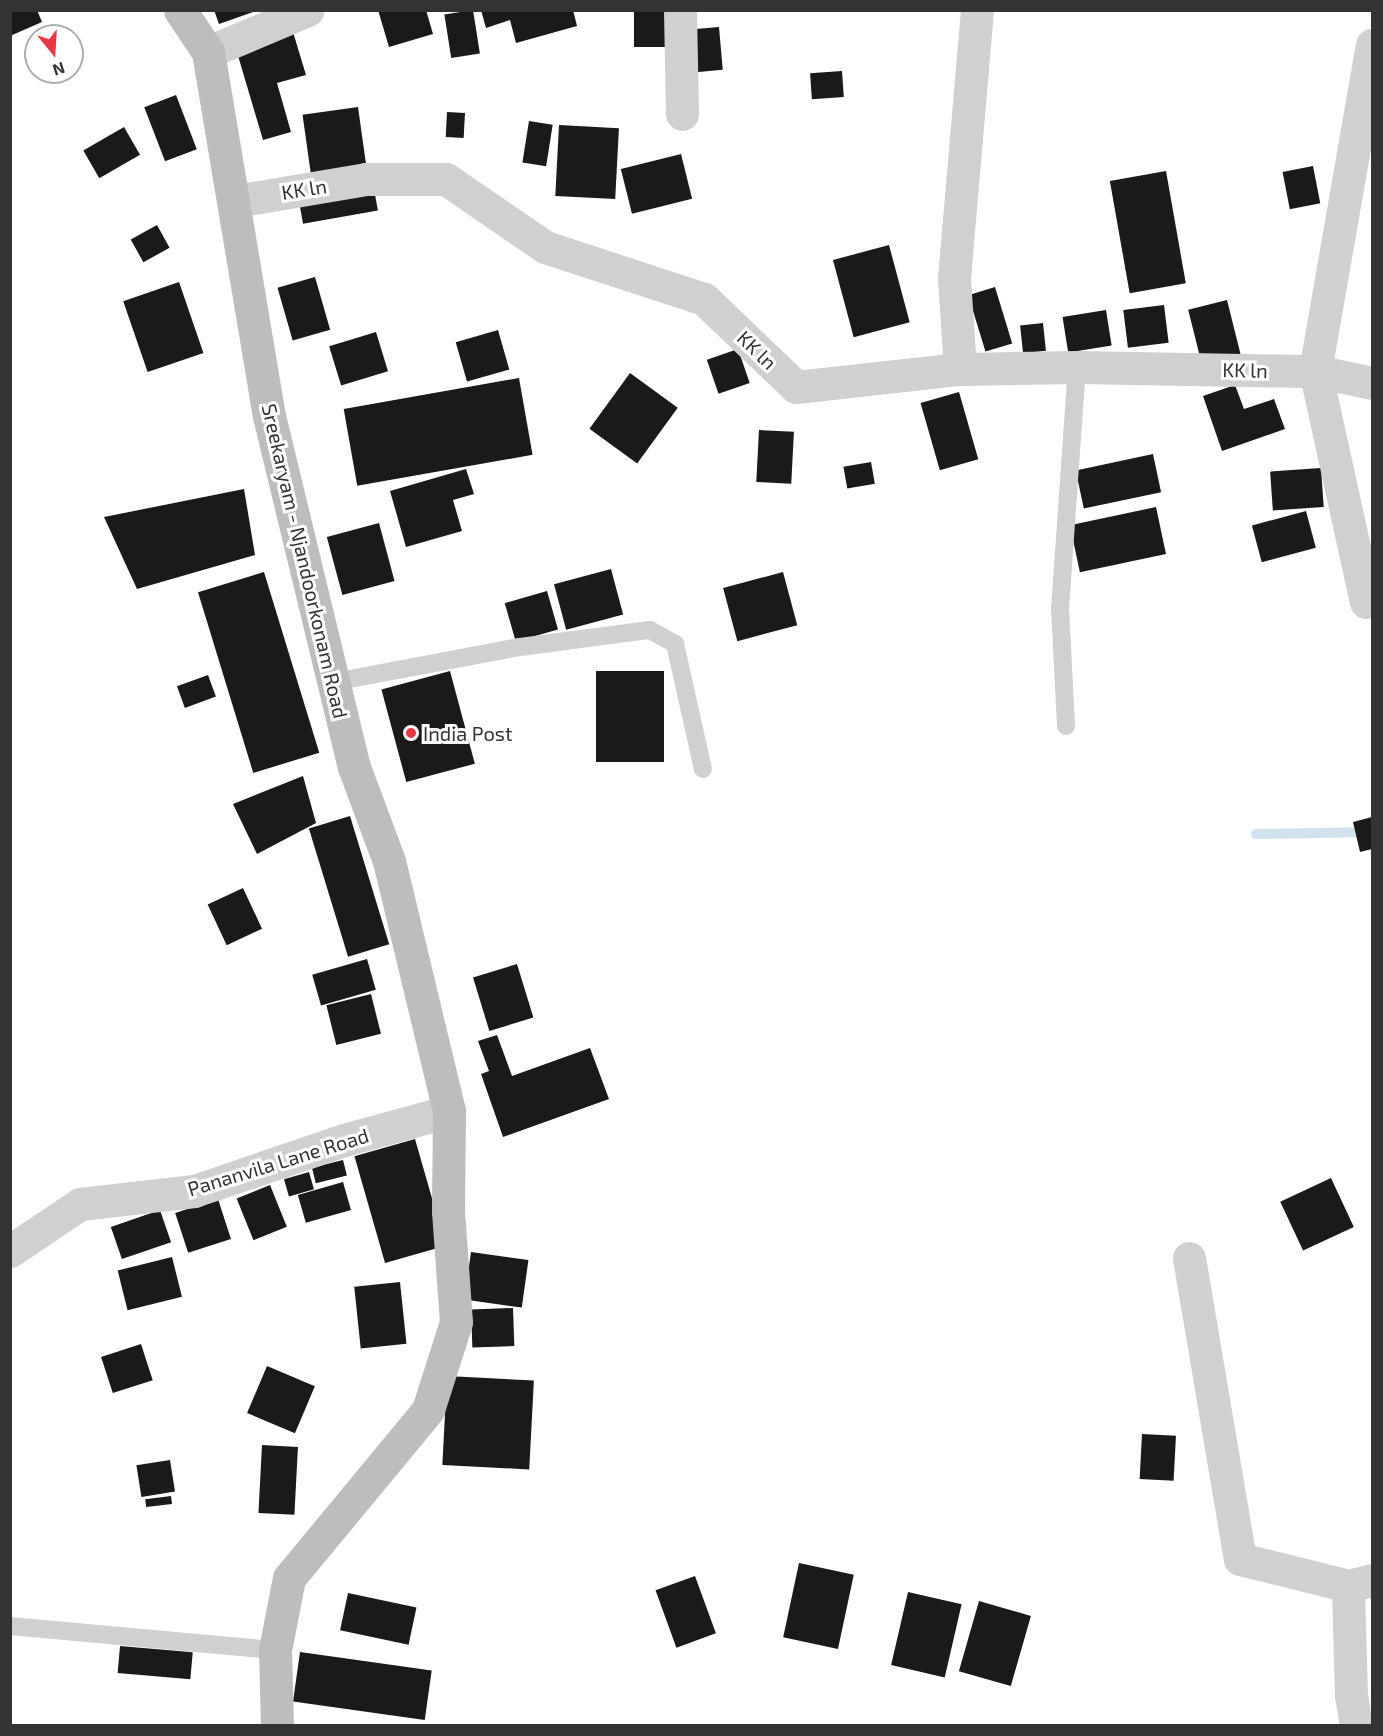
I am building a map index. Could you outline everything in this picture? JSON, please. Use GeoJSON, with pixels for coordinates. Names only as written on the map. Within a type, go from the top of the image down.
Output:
{"type":"FeatureCollection","features":[{"type":"Feature","properties":{"kind":"main road","name":"Sreekaryam - Njandoorkonam Road"},"geometry":{"type":"LineString","coordinates":[[180,10],[208,52],[235,201],[269,416],[354,767],[389,861],[448,1111],[448,1211],[456,1322],[428,1410],[289,1578],[275,1650],[277,1725]]}},
{"type":"Feature","properties":{"kind":"street"},"geometry":{"type":"LineString","coordinates":[[208,52],[308,10]]}},
{"type":"Feature","properties":{"kind":"street"},"geometry":{"type":"LineString","coordinates":[[680,10],[682,114]]}},
{"type":"Feature","properties":{"kind":"street"},"geometry":{"type":"LineString","coordinates":[[960,369],[954,278],[977,10]]}},
{"type":"Feature","properties":{"kind":"street"},"geometry":{"type":"LineString","coordinates":[[1366,602],[1315,371],[1372,45]]}},
{"type":"Feature","properties":{"kind":"street","name":"KK ln"},"geometry":{"type":"LineString","coordinates":[[235,201],[366,179],[446,179],[545,247],[704,298],[796,387],[960,369],[1077,367],[1315,371],[1372,383]]}},
{"type":"Feature","properties":{"kind":"street","name":"Pananvila Lane Road"},"geometry":{"type":"LineString","coordinates":[[10,1251],[81,1204],[194,1191],[344,1140],[448,1111]]}},
{"type":"Feature","properties":{"kind":"street"},"geometry":{"type":"LineString","coordinates":[[1189,1258],[1240,1559],[1360,1583],[1351,1696],[1356,1725]]}},
{"type":"Feature","properties":{"kind":"lane"},"geometry":{"type":"LineString","coordinates":[[1066,726],[1060,609],[1077,367]]}},
{"type":"Feature","properties":{"kind":"lane"},"geometry":{"type":"LineString","coordinates":[[334,682],[520,647],[650,630],[675,644],[704,769]]}},
{"type":"Feature","properties":{"kind":"lane"},"geometry":{"type":"LineString","coordinates":[[10,1626],[275,1650]]}},
{"type":"Feature","properties":{"kind":"building"},"geometry":{"type":"Polygon","coordinates":[[[10,10],[37,10],[42,22],[24,24],[24,30],[10,36],[10,10]]]}},
{"type":"Feature","properties":{"kind":"building"},"geometry":{"type":"Polygon","coordinates":[[[214,10],[256,10],[256,11],[219,24],[214,10]]]}},
{"type":"Feature","properties":{"kind":"building"},"geometry":{"type":"Polygon","coordinates":[[[378,10],[426,10],[433,34],[389,47],[378,10]]]}},
{"type":"Feature","properties":{"kind":"building"},"geometry":{"type":"Polygon","coordinates":[[[473,10],[480,53],[451,58],[444,15],[473,10]]]}},
{"type":"Feature","properties":{"kind":"building"},"geometry":{"type":"Polygon","coordinates":[[[481,10],[573,10],[577,26],[516,43],[510,20],[486,28],[481,10]]]}},
{"type":"Feature","properties":{"kind":"building"},"geometry":{"type":"Polygon","coordinates":[[[634,10],[675,10],[675,47],[634,47],[634,10]]]}},
{"type":"Feature","properties":{"kind":"building"},"geometry":{"type":"Polygon","coordinates":[[[719,27],[723,70],[688,73],[684,30],[719,27]]]}},
{"type":"Feature","properties":{"kind":"building"},"geometry":{"type":"Polygon","coordinates":[[[293,32],[306,75],[277,83],[291,132],[263,140],[236,49],[293,32]]]}},
{"type":"Feature","properties":{"kind":"building"},"geometry":{"type":"Polygon","coordinates":[[[842,71],[844,97],[812,99],[810,73],[842,71]]]}},
{"type":"Feature","properties":{"kind":"building"},"geometry":{"type":"Polygon","coordinates":[[[176,95],[197,149],[165,161],[144,107],[176,95]]]}},
{"type":"Feature","properties":{"kind":"building"},"geometry":{"type":"Polygon","coordinates":[[[358,107],[368,177],[312,185],[303,115],[358,107]]]}},
{"type":"Feature","properties":{"kind":"building"},"geometry":{"type":"Polygon","coordinates":[[[447,112],[465,113],[464,138],[446,137],[447,112]]]}},
{"type":"Feature","properties":{"kind":"building"},"geometry":{"type":"Polygon","coordinates":[[[529,121],[553,125],[546,166],[522,162],[529,121]]]}},
{"type":"Feature","properties":{"kind":"building"},"geometry":{"type":"Polygon","coordinates":[[[559,125],[619,128],[615,199],[555,196],[559,125]]]}},
{"type":"Feature","properties":{"kind":"building"},"geometry":{"type":"Polygon","coordinates":[[[124,127],[140,155],[99,178],[83,150],[124,127]]]}},
{"type":"Feature","properties":{"kind":"building"},"geometry":{"type":"Polygon","coordinates":[[[681,154],[692,199],[632,214],[621,169],[681,154]]]}},
{"type":"Feature","properties":{"kind":"building"},"geometry":{"type":"Polygon","coordinates":[[[1313,166],[1320,203],[1290,209],[1283,172],[1313,166]]]}},
{"type":"Feature","properties":{"kind":"building"},"geometry":{"type":"Polygon","coordinates":[[[1166,171],[1186,283],[1130,293],[1110,181],[1166,171]]]}},
{"type":"Feature","properties":{"kind":"building"},"geometry":{"type":"Polygon","coordinates":[[[373,183],[378,211],[303,224],[298,196],[373,183]]]}},
{"type":"Feature","properties":{"kind":"building"},"geometry":{"type":"Polygon","coordinates":[[[157,225],[170,248],[143,262],[131,240],[157,225]]]}},
{"type":"Feature","properties":{"kind":"building"},"geometry":{"type":"Polygon","coordinates":[[[889,245],[910,322],[854,337],[833,260],[889,245]]]}},
{"type":"Feature","properties":{"kind":"building"},"geometry":{"type":"Polygon","coordinates":[[[315,277],[330,330],[293,341],[278,288],[315,277]]]}},
{"type":"Feature","properties":{"kind":"building"},"geometry":{"type":"Polygon","coordinates":[[[179,282],[203,353],[148,372],[123,301],[179,282]]]}},
{"type":"Feature","properties":{"kind":"building"},"geometry":{"type":"Polygon","coordinates":[[[995,287],[1012,343],[985,352],[968,295],[995,287]]]}},
{"type":"Feature","properties":{"kind":"building"},"geometry":{"type":"Polygon","coordinates":[[[1227,300],[1241,355],[1202,365],[1188,310],[1227,300]]]}},
{"type":"Feature","properties":{"kind":"building"},"geometry":{"type":"Polygon","coordinates":[[[1164,305],[1169,343],[1128,348],[1123,310],[1164,305]]]}},
{"type":"Feature","properties":{"kind":"building"},"geometry":{"type":"Polygon","coordinates":[[[1106,310],[1112,346],[1068,352],[1063,317],[1106,310]]]}},
{"type":"Feature","properties":{"kind":"building"},"geometry":{"type":"Polygon","coordinates":[[[1043,323],[1046,351],[1023,353],[1020,325],[1043,323]]]}},
{"type":"Feature","properties":{"kind":"building"},"geometry":{"type":"Polygon","coordinates":[[[498,330],[509,369],[467,382],[456,342],[498,330]]]}},
{"type":"Feature","properties":{"kind":"building"},"geometry":{"type":"Polygon","coordinates":[[[376,332],[388,371],[341,386],[329,346],[376,332]]]}},
{"type":"Feature","properties":{"kind":"building"},"geometry":{"type":"Polygon","coordinates":[[[738,349],[750,383],[719,394],[707,360],[738,349]]]}},
{"type":"Feature","properties":{"kind":"building"},"geometry":{"type":"Polygon","coordinates":[[[630,373],[678,408],[637,464],[589,429],[630,373]]]}},
{"type":"Feature","properties":{"kind":"building"},"geometry":{"type":"Polygon","coordinates":[[[519,378],[533,455],[357,486],[344,409],[519,378]]]}},
{"type":"Feature","properties":{"kind":"building"},"geometry":{"type":"Polygon","coordinates":[[[1235,385],[1244,409],[1274,399],[1285,429],[1222,451],[1203,396],[1235,385]]]}},
{"type":"Feature","properties":{"kind":"building"},"geometry":{"type":"Polygon","coordinates":[[[959,392],[978,459],[940,470],[921,403],[959,392]]]}},
{"type":"Feature","properties":{"kind":"building"},"geometry":{"type":"Polygon","coordinates":[[[759,430],[794,432],[791,484],[756,482],[759,430]]]}},
{"type":"Feature","properties":{"kind":"building"},"geometry":{"type":"Polygon","coordinates":[[[1153,454],[1161,492],[1084,509],[1076,470],[1153,454]]]}},
{"type":"Feature","properties":{"kind":"building"},"geometry":{"type":"Polygon","coordinates":[[[871,462],[875,484],[847,489],[843,467],[871,462]]]}},
{"type":"Feature","properties":{"kind":"building"},"geometry":{"type":"Polygon","coordinates":[[[1321,468],[1324,507],[1273,510],[1270,472],[1321,468]]]}},
{"type":"Feature","properties":{"kind":"building"},"geometry":{"type":"Polygon","coordinates":[[[466,469],[474,494],[453,500],[462,531],[406,547],[390,491],[466,469]]]}},
{"type":"Feature","properties":{"kind":"building"},"geometry":{"type":"Polygon","coordinates":[[[244,489],[255,555],[137,589],[104,517],[244,489]]]}},
{"type":"Feature","properties":{"kind":"building"},"geometry":{"type":"Polygon","coordinates":[[[1156,507],[1166,554],[1080,572],[1070,525],[1156,507]]]}},
{"type":"Feature","properties":{"kind":"building"},"geometry":{"type":"Polygon","coordinates":[[[1306,511],[1316,548],[1262,562],[1252,525],[1306,511]]]}},
{"type":"Feature","properties":{"kind":"building"},"geometry":{"type":"Polygon","coordinates":[[[379,523],[395,581],[342,595],[327,537],[379,523]]]}},
{"type":"Feature","properties":{"kind":"building"},"geometry":{"type":"Polygon","coordinates":[[[611,569],[623,614],[566,630],[554,584],[611,569]]]}},
{"type":"Feature","properties":{"kind":"building"},"geometry":{"type":"Polygon","coordinates":[[[264,572],[319,753],[253,773],[198,592],[264,572]]]}},
{"type":"Feature","properties":{"kind":"building"},"geometry":{"type":"Polygon","coordinates":[[[783,572],[797,625],[737,641],[723,588],[783,572]]]}},
{"type":"Feature","properties":{"kind":"building"},"geometry":{"type":"Polygon","coordinates":[[[547,591],[558,629],[516,642],[505,603],[547,591]]]}},
{"type":"Feature","properties":{"kind":"building"},"geometry":{"type":"Polygon","coordinates":[[[450,671],[475,764],[406,782],[381,689],[450,671]]]}},
{"type":"Feature","properties":{"kind":"building"},"geometry":{"type":"Polygon","coordinates":[[[596,671],[664,671],[664,762],[596,762],[596,671]]]}},
{"type":"Feature","properties":{"kind":"building"},"geometry":{"type":"Polygon","coordinates":[[[208,675],[216,697],[185,708],[177,686],[208,675]]]}},
{"type":"Feature","properties":{"kind":"building"},"geometry":{"type":"Polygon","coordinates":[[[303,776],[316,823],[257,854],[233,804],[303,776]]]}},
{"type":"Feature","properties":{"kind":"building"},"geometry":{"type":"Polygon","coordinates":[[[350,816],[389,944],[348,957],[309,829],[350,816]]]}},
{"type":"Feature","properties":{"kind":"building"},"geometry":{"type":"Polygon","coordinates":[[[1372,817],[1372,849],[1360,852],[1353,822],[1372,817]]]}},
{"type":"Feature","properties":{"kind":"building"},"geometry":{"type":"Polygon","coordinates":[[[243,888],[262,929],[227,945],[208,904],[243,888]]]}},
{"type":"Feature","properties":{"kind":"building"},"geometry":{"type":"Polygon","coordinates":[[[367,959],[376,990],[321,1005],[312,975],[367,959]]]}},
{"type":"Feature","properties":{"kind":"building"},"geometry":{"type":"Polygon","coordinates":[[[517,964],[533,1018],[489,1031],[473,977],[517,964]]]}},
{"type":"Feature","properties":{"kind":"building"},"geometry":{"type":"Polygon","coordinates":[[[371,994],[381,1034],[336,1045],[326,1005],[371,994]]]}},
{"type":"Feature","properties":{"kind":"building"},"geometry":{"type":"Polygon","coordinates":[[[497,1035],[512,1076],[590,1048],[609,1099],[503,1137],[481,1074],[489,1071],[478,1041],[497,1035]]]}},
{"type":"Feature","properties":{"kind":"building"},"geometry":{"type":"Polygon","coordinates":[[[415,1139],[446,1246],[385,1263],[354,1156],[415,1139]]]}},
{"type":"Feature","properties":{"kind":"building"},"geometry":{"type":"Polygon","coordinates":[[[343,1160],[347,1176],[316,1183],[312,1168],[343,1160]]]}},
{"type":"Feature","properties":{"kind":"building"},"geometry":{"type":"Polygon","coordinates":[[[309,1172],[314,1189],[289,1196],[284,1179],[309,1172]]]}},
{"type":"Feature","properties":{"kind":"building"},"geometry":{"type":"Polygon","coordinates":[[[1331,1178],[1354,1227],[1303,1251],[1280,1202],[1331,1178]]]}},
{"type":"Feature","properties":{"kind":"building"},"geometry":{"type":"Polygon","coordinates":[[[343,1182],[351,1210],[306,1223],[298,1195],[343,1182]]]}},
{"type":"Feature","properties":{"kind":"building"},"geometry":{"type":"Polygon","coordinates":[[[270,1185],[287,1227],[253,1240],[237,1198],[270,1185]]]}},
{"type":"Feature","properties":{"kind":"building"},"geometry":{"type":"Polygon","coordinates":[[[218,1199],[231,1239],[188,1253],[175,1213],[218,1199]]]}},
{"type":"Feature","properties":{"kind":"building"},"geometry":{"type":"Polygon","coordinates":[[[160,1210],[171,1242],[122,1259],[111,1227],[160,1210]]]}},
{"type":"Feature","properties":{"kind":"building"},"geometry":{"type":"Polygon","coordinates":[[[471,1252],[528,1260],[522,1308],[464,1300],[471,1252]]]}},
{"type":"Feature","properties":{"kind":"building"},"geometry":{"type":"Polygon","coordinates":[[[172,1257],[182,1297],[128,1310],[118,1271],[172,1257]]]}},
{"type":"Feature","properties":{"kind":"building"},"geometry":{"type":"Polygon","coordinates":[[[400,1282],[406,1344],[361,1348],[354,1287],[400,1282]]]}},
{"type":"Feature","properties":{"kind":"building"},"geometry":{"type":"Polygon","coordinates":[[[513,1308],[514,1346],[472,1347],[471,1309],[513,1308]]]}},
{"type":"Feature","properties":{"kind":"building"},"geometry":{"type":"Polygon","coordinates":[[[141,1344],[153,1380],[113,1393],[101,1357],[141,1344]]]}},
{"type":"Feature","properties":{"kind":"building"},"geometry":{"type":"Polygon","coordinates":[[[267,1366],[315,1386],[295,1433],[247,1413],[267,1366]]]}},
{"type":"Feature","properties":{"kind":"building"},"geometry":{"type":"Polygon","coordinates":[[[447,1376],[534,1381],[529,1469],[442,1465],[447,1376]]]}},
{"type":"Feature","properties":{"kind":"building"},"geometry":{"type":"Polygon","coordinates":[[[1142,1434],[1176,1436],[1174,1481],[1140,1479],[1142,1434]]]}},
{"type":"Feature","properties":{"kind":"building"},"geometry":{"type":"Polygon","coordinates":[[[262,1445],[298,1447],[294,1515],[258,1513],[262,1445]]]}},
{"type":"Feature","properties":{"kind":"building"},"geometry":{"type":"Polygon","coordinates":[[[170,1460],[175,1492],[141,1497],[136,1465],[170,1460]]]}},
{"type":"Feature","properties":{"kind":"building"},"geometry":{"type":"Polygon","coordinates":[[[171,1496],[172,1504],[146,1507],[145,1499],[171,1496]]]}},
{"type":"Feature","properties":{"kind":"building"},"geometry":{"type":"Polygon","coordinates":[[[799,1563],[854,1575],[838,1649],[783,1637],[799,1563]]]}},
{"type":"Feature","properties":{"kind":"building"},"geometry":{"type":"Polygon","coordinates":[[[695,1576],[716,1633],[676,1648],[656,1590],[695,1576]]]}},
{"type":"Feature","properties":{"kind":"building"},"geometry":{"type":"Polygon","coordinates":[[[908,1592],[962,1604],[945,1677],[891,1665],[908,1592]]]}},
{"type":"Feature","properties":{"kind":"building"},"geometry":{"type":"Polygon","coordinates":[[[348,1593],[416,1608],[409,1645],[340,1630],[348,1593]]]}},
{"type":"Feature","properties":{"kind":"building"},"geometry":{"type":"Polygon","coordinates":[[[979,1601],[1031,1616],[1011,1686],[959,1671],[979,1601]]]}},
{"type":"Feature","properties":{"kind":"building"},"geometry":{"type":"Polygon","coordinates":[[[120,1646],[193,1652],[190,1679],[118,1673],[120,1646]]]}},
{"type":"Feature","properties":{"kind":"building"},"geometry":{"type":"Polygon","coordinates":[[[300,1652],[432,1671],[425,1720],[293,1702],[300,1652]]]}},
{"type":"Feature","properties":{"kind":"waterway"},"geometry":{"type":"LineString","coordinates":[[1256,834],[1372,832]]}},
{"type":"Feature","properties":{"kind":"place","name":"India Post"},"geometry":{"type":"Point","coordinates":[411,733]}}]}
